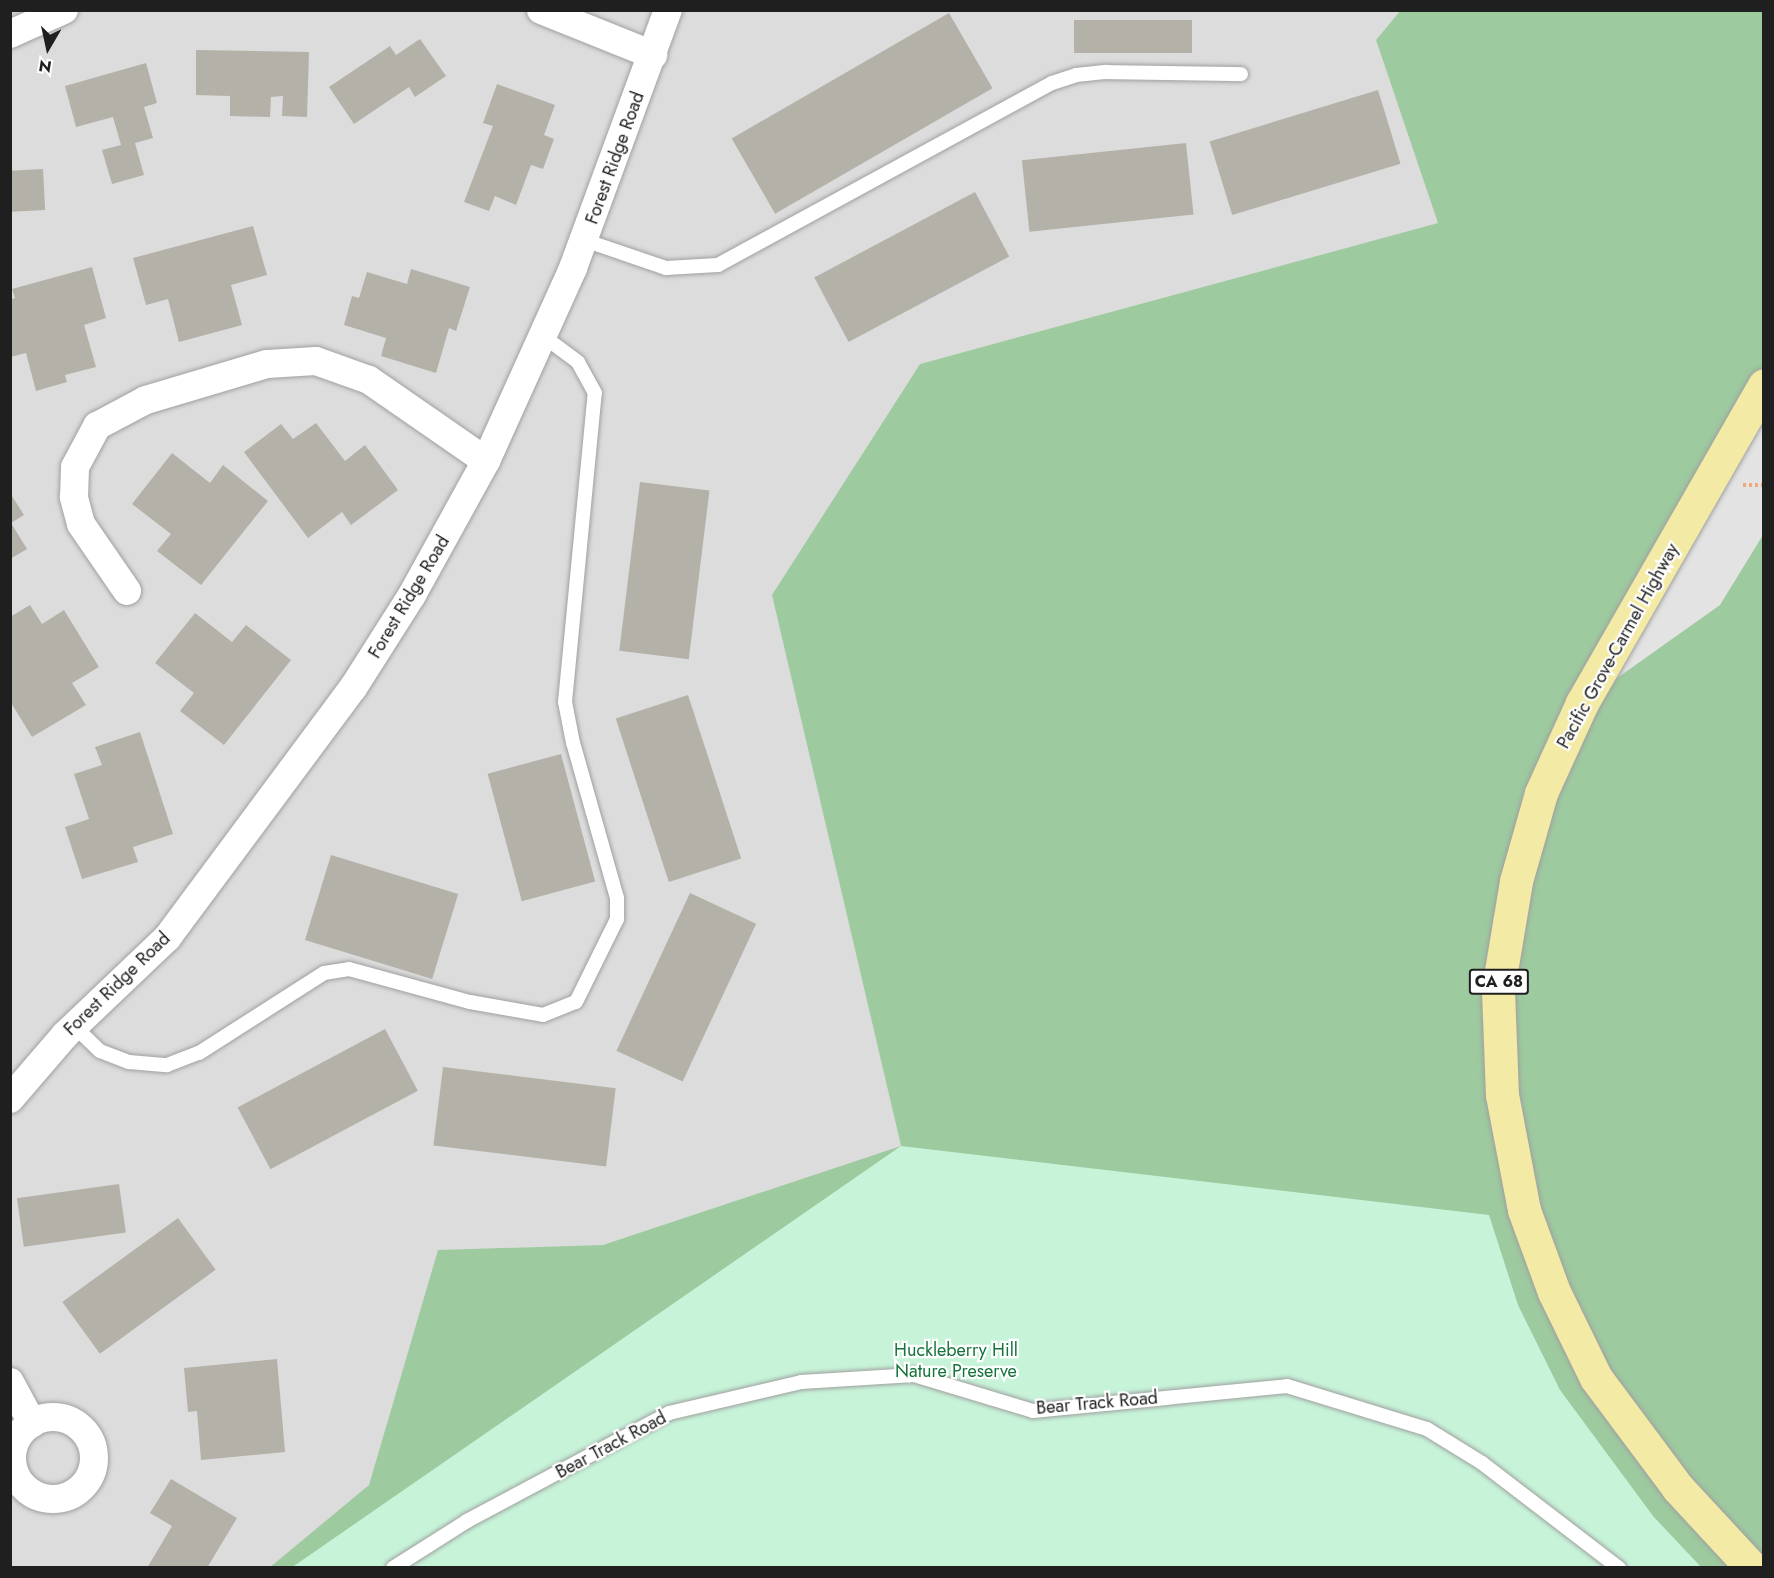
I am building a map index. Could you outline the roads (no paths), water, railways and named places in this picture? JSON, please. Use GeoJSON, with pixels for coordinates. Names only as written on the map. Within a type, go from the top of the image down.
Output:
{"type":"FeatureCollection","features":[{"type":"Feature","properties":{"kind":"main road","name":"Pacific Grove-Carmel Highway"},"geometry":{"type":"LineString","coordinates":[[1752,1568],[1678,1488],[1596,1378],[1554,1292],[1524,1210],[1502,1095],[1498,990],[1516,881],[1542,793],[1582,704],[1764,385]]}},
{"type":"Feature","properties":{"kind":"street"},"geometry":{"type":"LineString","coordinates":[[10,34],[64,10]]}},
{"type":"Feature","properties":{"kind":"street"},"geometry":{"type":"LineString","coordinates":[[541,10],[653,55]]}},
{"type":"Feature","properties":{"kind":"street","name":"Forest Ridge Road"},"geometry":{"type":"LineString","coordinates":[[10,1099],[74,1026],[167,938],[353,688],[412,595],[486,461],[543,336],[584,240],[668,10]]}},
{"type":"Feature","properties":{"kind":"street"},"geometry":{"type":"LineString","coordinates":[[127,591],[81,525],[74,497],[75,468],[97,426],[146,400],[267,364],[316,361],[369,380],[486,461]]}},
{"type":"Feature","properties":{"kind":"street"},"geometry":{"type":"LineString","coordinates":[[10,1382],[32,1423]]}},
{"type":"Feature","properties":{"kind":"lane"},"geometry":{"type":"LineString","coordinates":[[584,240],[666,268],[718,266],[1052,83],[1076,75],[1107,72],[1241,74]]}},
{"type":"Feature","properties":{"kind":"lane"},"geometry":{"type":"LineString","coordinates":[[74,1026],[100,1051],[129,1062],[167,1065],[199,1053],[324,973],[349,969],[470,1002],[543,1015],[576,1002],[617,918],[617,898],[573,743],[565,702],[595,393],[578,362],[543,336]]}},
{"type":"Feature","properties":{"kind":"lane","name":"Bear Track Road"},"geometry":{"type":"LineString","coordinates":[[393,1568],[467,1521],[669,1413],[801,1382],[914,1376],[1033,1411],[1287,1386],[1427,1429],[1482,1463],[1619,1568]]}},
{"type":"Feature","properties":{"kind":"park label","name":"Huckleberry Hill Nature Preserve"},"geometry":{"type":"Point","coordinates":[956,1361]}}]}
